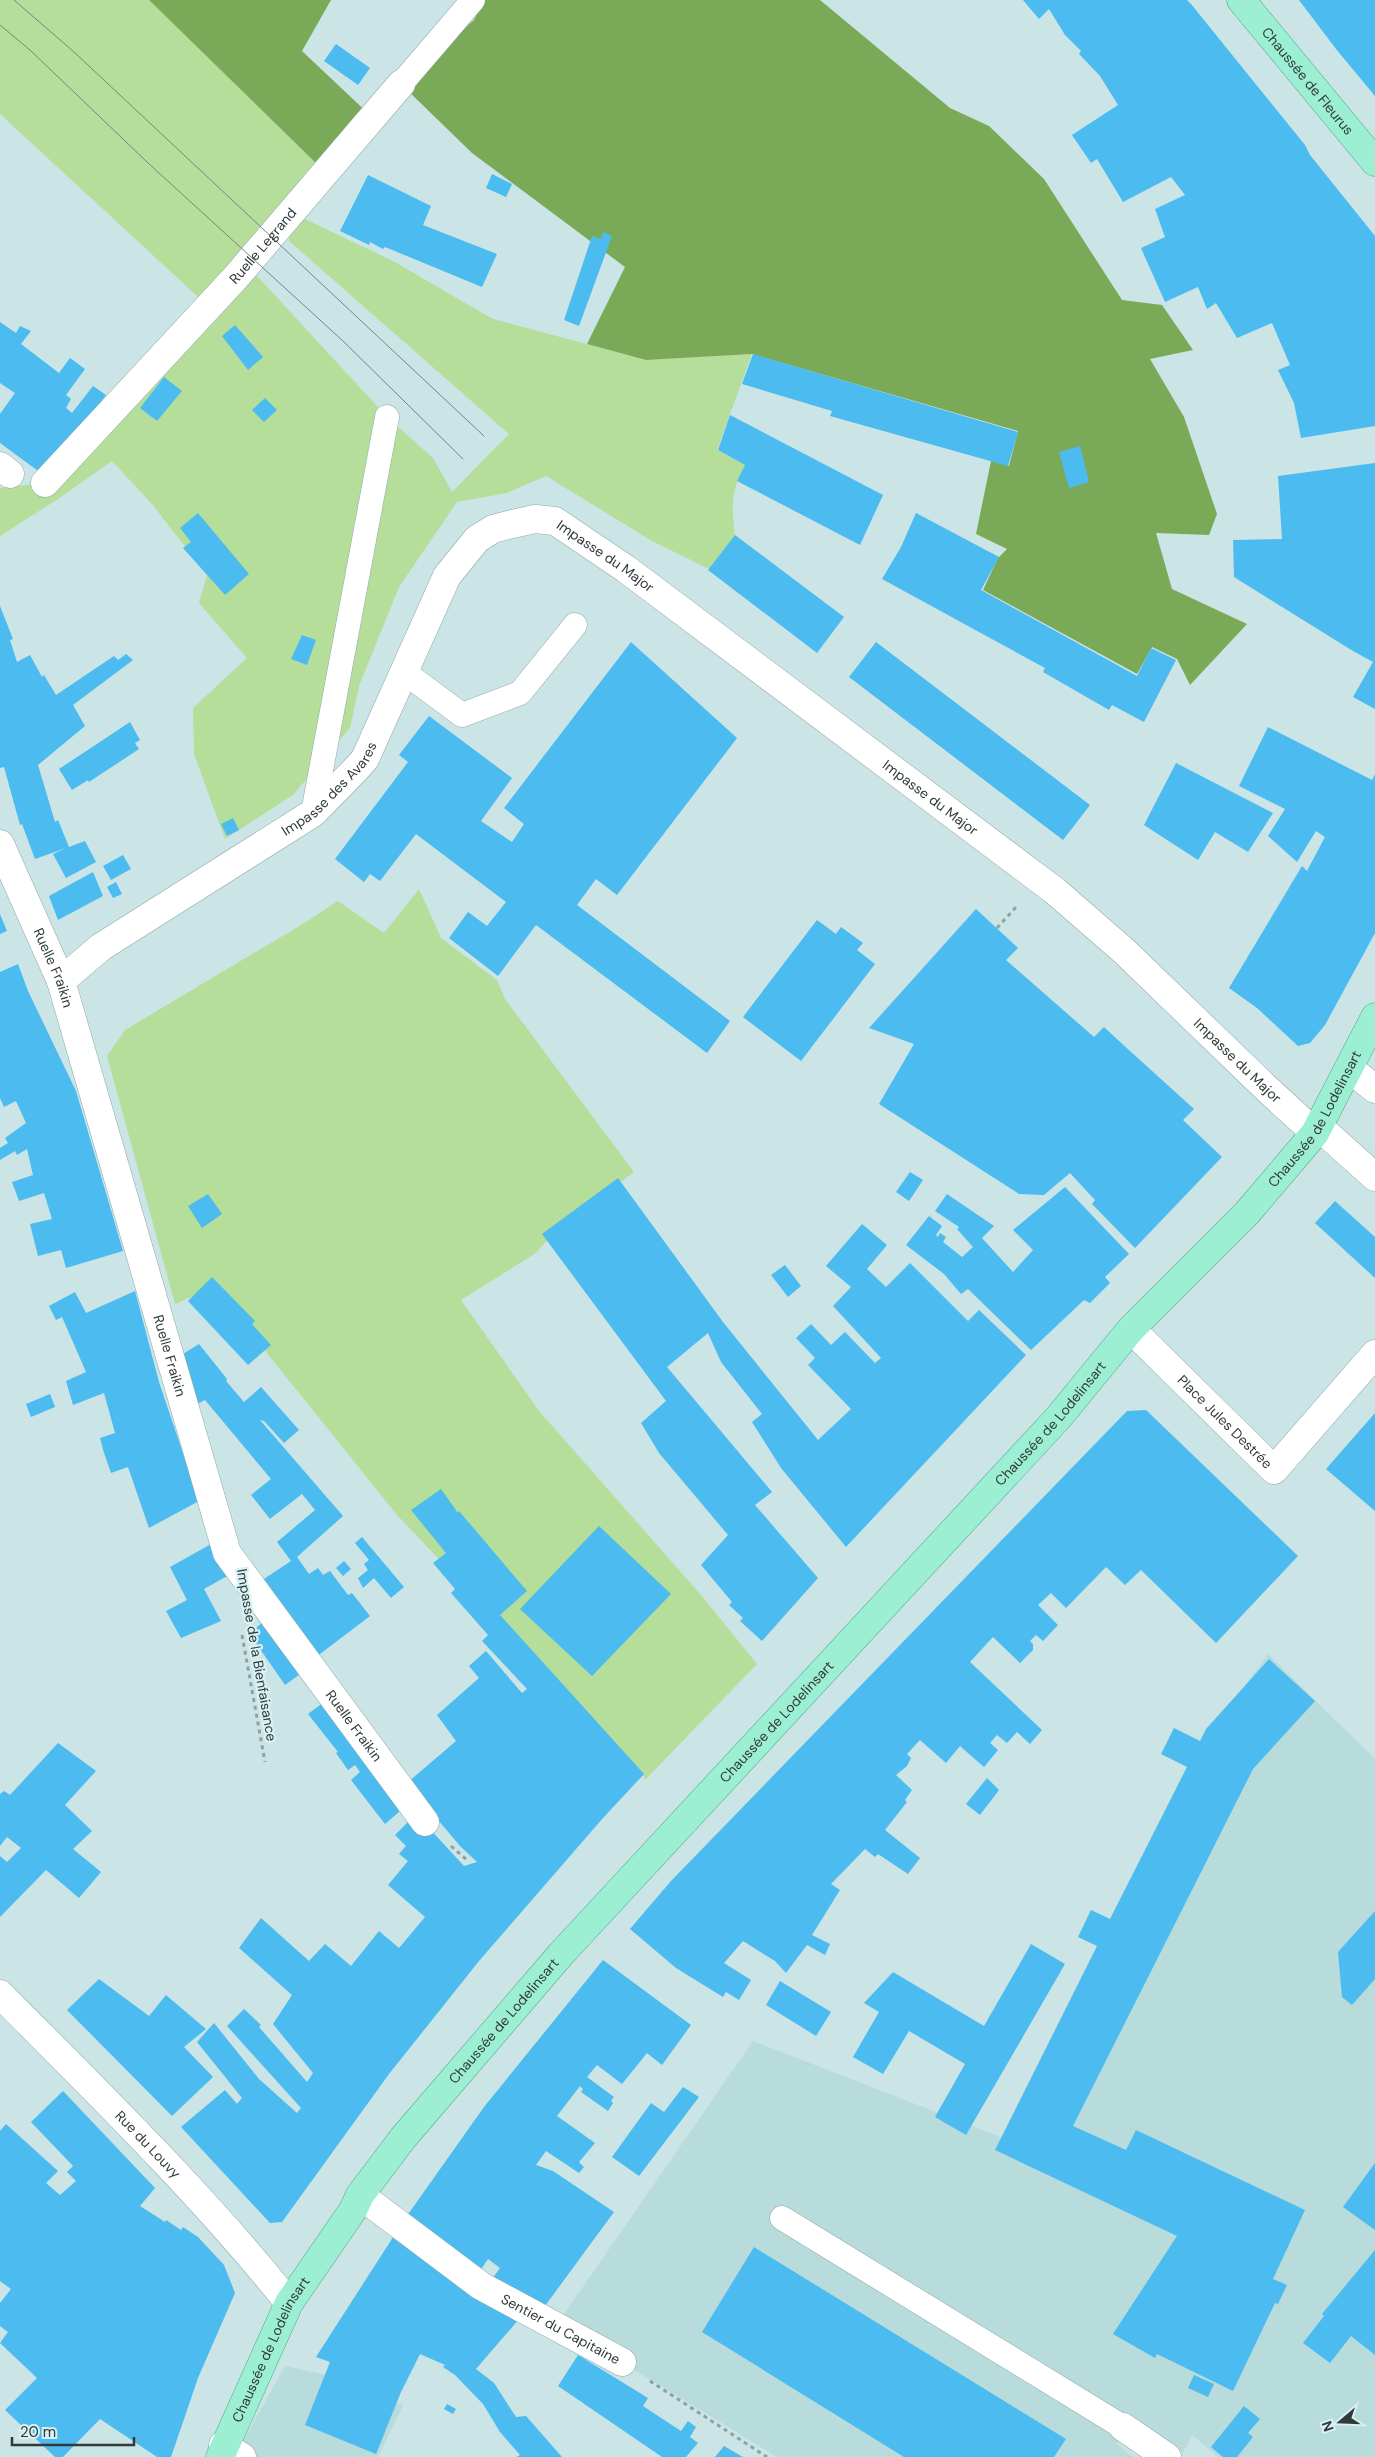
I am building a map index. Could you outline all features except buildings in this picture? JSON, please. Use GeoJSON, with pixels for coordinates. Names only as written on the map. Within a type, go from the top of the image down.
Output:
{"type":"FeatureCollection","features":[{"type":"Feature","properties":{"kind":"main road","name":"Chaussée de Fleurus"},"geometry":{"type":"LineString","coordinates":[[1241,0],[1375,162]]}},
{"type":"Feature","properties":{"kind":"main road","name":"Chaussée de Lodelinsart"},"geometry":{"type":"LineString","coordinates":[[228,2453],[289,2303],[352,2210],[360,2195],[403,2138],[562,1954],[1058,1418],[1131,1329],[1247,1214],[1316,1130],[1375,1016]]}},
{"type":"Feature","properties":{"kind":"street","name":"Ruelle Legrand"},"geometry":{"type":"LineString","coordinates":[[45,483],[236,277],[401,84]]}},
{"type":"Feature","properties":{"kind":"street","name":"Impasse du Major"},"geometry":{"type":"LineString","coordinates":[[512,524],[535,519],[555,521],[626,569],[1040,880],[1124,950],[1266,1088],[1316,1130]]}},
{"type":"Feature","properties":{"kind":"street","name":"Impasse des Avares"},"geometry":{"type":"LineString","coordinates":[[61,981],[101,947],[313,813],[365,759],[447,576],[477,539],[493,529],[512,524]]}},
{"type":"Feature","properties":{"kind":"street","name":"Ruelle Fraikin"},"geometry":{"type":"LineString","coordinates":[[0,844],[61,981],[227,1553],[425,1822]]}},
{"type":"Feature","properties":{"kind":"street"},"geometry":{"type":"LineString","coordinates":[[1349,1068],[1375,1088]]}},
{"type":"Feature","properties":{"kind":"street"},"geometry":{"type":"LineString","coordinates":[[1316,1130],[1375,1177]]}},
{"type":"Feature","properties":{"kind":"street","name":"Place Jules Destrée"},"geometry":{"type":"LineString","coordinates":[[1131,1329],[1274,1470],[1375,1354]]}},
{"type":"Feature","properties":{"kind":"street","name":"Rue du Louvy"},"geometry":{"type":"LineString","coordinates":[[0,1994],[165,2162],[263,2271],[289,2303]]}},
{"type":"Feature","properties":{"kind":"street","name":"Sentier du Capitaine"},"geometry":{"type":"LineString","coordinates":[[360,2195],[481,2286],[622,2362]]}},
{"type":"Feature","properties":{"kind":"street"},"geometry":{"type":"LineString","coordinates":[[1123,2427],[1167,2457]]}},
{"type":"Feature","properties":{"kind":"lane","name":"Ruelle Legrand"},"geometry":{"type":"LineString","coordinates":[[401,84],[473,0]]}},
{"type":"Feature","properties":{"kind":"lane"},"geometry":{"type":"LineString","coordinates":[[313,813],[386,417]]}},
{"type":"Feature","properties":{"kind":"lane"},"geometry":{"type":"LineString","coordinates":[[404,672],[462,715],[520,693],[575,625]]}},
{"type":"Feature","properties":{"kind":"lane"},"geometry":{"type":"LineString","coordinates":[[782,2218],[1123,2427]]}},
{"type":"Feature","properties":{"kind":"path","name":"Impasse de la Bienfaisance"},"geometry":{"type":"LineString","coordinates":[[241,1629],[265,1762]]}},
{"type":"Feature","properties":{"kind":"path","name":"Sentier du Capitaine"},"geometry":{"type":"LineString","coordinates":[[622,2362],[767,2457]]}},
{"type":"Feature","properties":{"kind":"shaded area"},"geometry":{"type":"Polygon","coordinates":[[[1268,1654],[1375,1759],[1375,2457],[1218,2457],[1193,2435],[1182,2454],[1129,2413],[1117,2444],[1132,2457],[777,2457],[558,2323],[753,2041],[1003,2138],[1209,1735],[1268,1654]]]}},
{"type":"Feature","properties":{"kind":"shaded area"},"geometry":{"type":"Polygon","coordinates":[[[285,2366],[326,2375],[403,2405],[378,2457],[234,2457],[285,2366]]]}},
{"type":"Feature","properties":{"kind":"green space"},"geometry":{"type":"Polygon","coordinates":[[[0,0],[149,0],[325,172],[270,225],[214,299],[247,265],[387,417],[433,458],[452,492],[509,434],[289,241],[290,212],[393,261],[493,319],[646,360],[752,354],[717,450],[745,465],[740,474],[733,499],[735,535],[709,569],[652,541],[546,476],[507,493],[457,502],[399,587],[359,686],[350,728],[293,795],[225,839],[194,754],[193,708],[247,658],[199,603],[207,575],[152,504],[112,461],[58,499],[0,536],[0,488],[45,483],[208,306],[0,114],[0,0]]]}},
{"type":"Feature","properties":{"kind":"green space"},"geometry":{"type":"Polygon","coordinates":[[[149,0],[331,0],[302,51],[372,117],[325,172],[149,0]]]}},
{"type":"Feature","properties":{"kind":"green space"},"geometry":{"type":"Polygon","coordinates":[[[484,0],[820,0],[950,108],[989,126],[1044,179],[1122,300],[1162,305],[1193,350],[1150,359],[1184,417],[1217,514],[1209,535],[1156,533],[1172,589],[1247,624],[1190,685],[1177,659],[1152,647],[1137,674],[983,590],[998,558],[1007,549],[976,534],[991,461],[1009,466],[1018,431],[752,354],[646,360],[587,344],[625,267],[472,153],[401,84],[474,20],[484,0]]]}},
{"type":"Feature","properties":{"kind":"green space"},"geometry":{"type":"Polygon","coordinates":[[[419,889],[441,938],[497,980],[505,999],[634,1172],[555,1231],[536,1253],[461,1300],[539,1411],[701,1595],[757,1664],[645,1780],[643,1774],[397,1515],[250,1332],[217,1286],[175,1304],[107,1056],[125,1030],[338,901],[384,933],[419,889]]]}},
{"type":"Feature","properties":{"kind":"tram line"},"geometry":{"type":"LineString","coordinates":[[14,0],[74,52],[484,436]]}},
{"type":"Feature","properties":{"kind":"tram line"},"geometry":{"type":"LineString","coordinates":[[0,25],[30,50],[147,162],[343,341],[463,459]]}}]}
